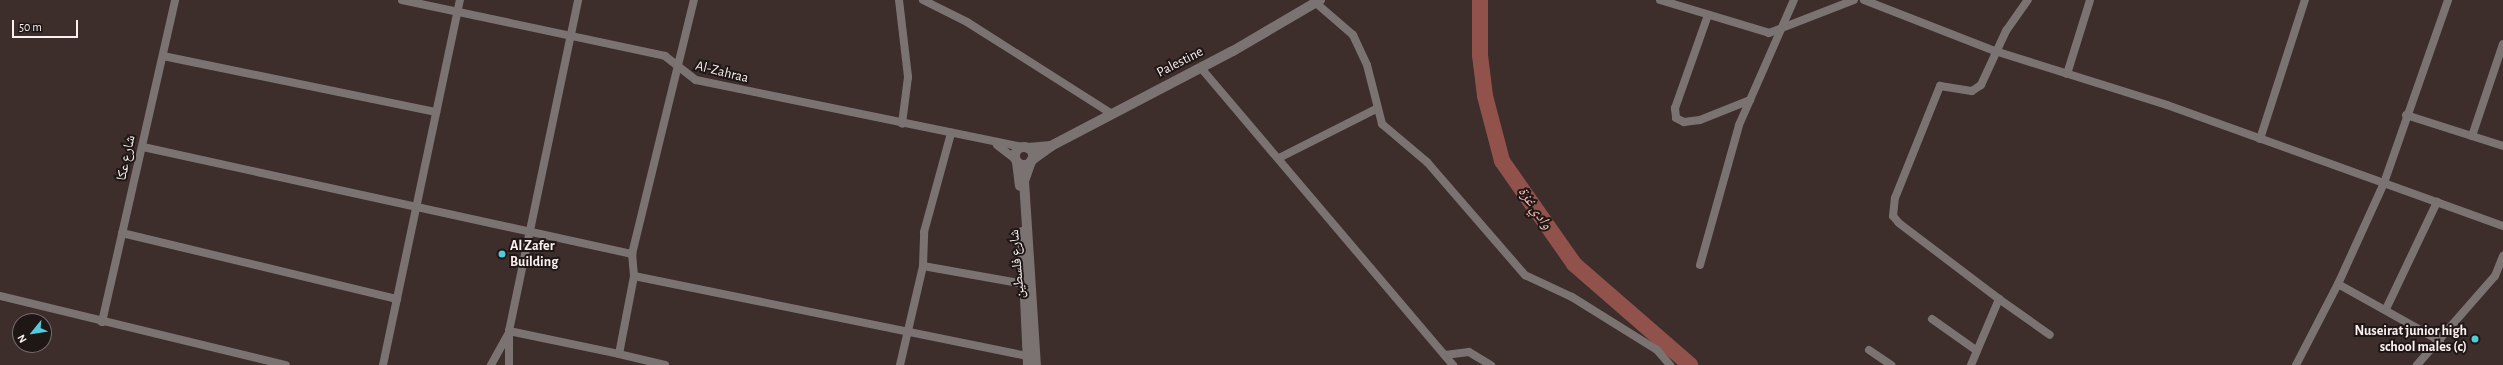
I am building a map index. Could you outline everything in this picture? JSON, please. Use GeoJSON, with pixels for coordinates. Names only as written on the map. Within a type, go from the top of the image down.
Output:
{"type":"FeatureCollection","features":[{"type":"Feature","properties":{"kind":"street","name":"شارع عكا"},"geometry":{"type":"LineString","coordinates":[[102,322],[143,147],[174,0]]}},
{"type":"Feature","properties":{"kind":"street","name":"Al-Zahraa"},"geometry":{"type":"LineString","coordinates":[[402,0],[665,56],[678,69],[696,80],[997,144],[1026,148]]}},
{"type":"Feature","properties":{"kind":"street"},"geometry":{"type":"LineString","coordinates":[[383,365],[456,11],[460,0]]}},
{"type":"Feature","properties":{"kind":"street"},"geometry":{"type":"LineString","coordinates":[[509,365],[509,331],[569,35],[578,0]]}},
{"type":"Feature","properties":{"kind":"street"},"geometry":{"type":"LineString","coordinates":[[619,354],[634,276],[632,254],[694,0]]}},
{"type":"Feature","properties":{"kind":"street"},"geometry":{"type":"LineString","coordinates":[[899,0],[908,77],[902,124]]}},
{"type":"Feature","properties":{"kind":"street"},"geometry":{"type":"LineString","coordinates":[[923,0],[967,22],[1112,114]]}},
{"type":"Feature","properties":{"kind":"street"},"geometry":{"type":"LineString","coordinates":[[1660,0],[1753,30],[1769,33],[1854,0]]}},
{"type":"Feature","properties":{"kind":"street"},"geometry":{"type":"LineString","coordinates":[[1700,265],[1739,125],[1794,0]]}},
{"type":"Feature","properties":{"kind":"street"},"geometry":{"type":"LineString","coordinates":[[1864,0],[1995,51],[2260,139],[2503,226]]}},
{"type":"Feature","properties":{"kind":"street"},"geometry":{"type":"LineString","coordinates":[[2028,0],[1995,51],[1981,85],[1972,92],[1940,86],[1895,198],[1893,216],[1999,299],[2050,335]]}},
{"type":"Feature","properties":{"kind":"street"},"geometry":{"type":"LineString","coordinates":[[2067,74],[2090,0]]}},
{"type":"Feature","properties":{"kind":"street"},"geometry":{"type":"LineString","coordinates":[[2260,139],[2305,0]]}},
{"type":"Feature","properties":{"kind":"street"},"geometry":{"type":"LineString","coordinates":[[2296,365],[2338,284],[2384,183],[2406,115],[2448,0]]}},
{"type":"Feature","properties":{"kind":"street"},"geometry":{"type":"LineString","coordinates":[[1318,2],[1353,35],[1367,65],[1382,124],[1427,162],[1524,275],[1572,297],[1657,350],[1670,365]]}},
{"type":"Feature","properties":{"kind":"street","name":"Palestine"},"geometry":{"type":"LineString","coordinates":[[1032,160],[1051,146],[1201,68],[1318,2]]}},
{"type":"Feature","properties":{"kind":"street"},"geometry":{"type":"LineString","coordinates":[[1708,15],[1675,108],[1676,118],[1684,122],[1700,120],[1750,100]]}},
{"type":"Feature","properties":{"kind":"street"},"geometry":{"type":"LineString","coordinates":[[2472,136],[2503,44]]}},
{"type":"Feature","properties":{"kind":"street"},"geometry":{"type":"LineString","coordinates":[[163,56],[436,112]]}},
{"type":"Feature","properties":{"kind":"street"},"geometry":{"type":"LineString","coordinates":[[1201,68],[1279,158],[1453,365]]}},
{"type":"Feature","properties":{"kind":"street"},"geometry":{"type":"LineString","coordinates":[[1279,158],[1376,109]]}},
{"type":"Feature","properties":{"kind":"street"},"geometry":{"type":"LineString","coordinates":[[2406,115],[2503,146]]}},
{"type":"Feature","properties":{"kind":"street"},"geometry":{"type":"LineString","coordinates":[[900,365],[910,331],[923,266],[924,232],[951,133]]}},
{"type":"Feature","properties":{"kind":"street","name":"Al-Zahraa"},"geometry":{"type":"LineString","coordinates":[[997,144],[1016,160]]}},
{"type":"Feature","properties":{"kind":"street","name":"Palestine"},"geometry":{"type":"LineString","coordinates":[[1026,148],[1051,146]]}},
{"type":"Feature","properties":{"kind":"street"},"geometry":{"type":"LineString","coordinates":[[143,147],[416,208],[632,254]]}},
{"type":"Feature","properties":{"kind":"street"},"geometry":{"type":"LineString","coordinates":[[634,276],[910,331],[1028,360],[1016,160],[1016,151],[1026,148],[1032,160],[1024,165],[1016,160]]}},
{"type":"Feature","properties":{"kind":"street","name":"شارع فلسطين"},"geometry":{"type":"LineString","coordinates":[[1032,160],[1024,181],[1036,365]]}},
{"type":"Feature","properties":{"kind":"street"},"geometry":{"type":"LineString","coordinates":[[2386,309],[2437,202]]}},
{"type":"Feature","properties":{"kind":"street"},"geometry":{"type":"LineString","coordinates":[[122,233],[397,299]]}},
{"type":"Feature","properties":{"kind":"street"},"geometry":{"type":"LineString","coordinates":[[2418,365],[2495,276],[2503,256]]}},
{"type":"Feature","properties":{"kind":"street"},"geometry":{"type":"LineString","coordinates":[[923,266],[1024,284]]}},
{"type":"Feature","properties":{"kind":"street"},"geometry":{"type":"LineString","coordinates":[[2338,284],[2386,309],[2440,341]]}},
{"type":"Feature","properties":{"kind":"street"},"geometry":{"type":"LineString","coordinates":[[0,296],[102,322],[286,365]]}},
{"type":"Feature","properties":{"kind":"street"},"geometry":{"type":"LineString","coordinates":[[1971,365],[1999,299]]}},
{"type":"Feature","properties":{"kind":"street"},"geometry":{"type":"LineString","coordinates":[[1932,319],[1977,351]]}},
{"type":"Feature","properties":{"kind":"street"},"geometry":{"type":"LineString","coordinates":[[509,331],[665,365]]}},
{"type":"Feature","properties":{"kind":"street"},"geometry":{"type":"LineString","coordinates":[[491,365],[509,331]]}},
{"type":"Feature","properties":{"kind":"street"},"geometry":{"type":"LineString","coordinates":[[1868,350],[1891,365]]}},
{"type":"Feature","properties":{"kind":"street"},"geometry":{"type":"LineString","coordinates":[[1444,355],[1469,352],[1491,365]]}},
{"type":"Feature","properties":{"kind":"waterway","name":"وادي غزة"},"geometry":{"type":"LineString","coordinates":[[1480,0],[1480,55],[1485,96],[1502,161],[1574,264],[1690,365]]}},
{"type":"Feature","properties":{"kind":"place","name":"Al Zafer Building"},"geometry":{"type":"Point","coordinates":[502,254]}},
{"type":"Feature","properties":{"kind":"place","name":"Nuseirat junior high school males (c)"},"geometry":{"type":"Point","coordinates":[2475,339]}}]}
